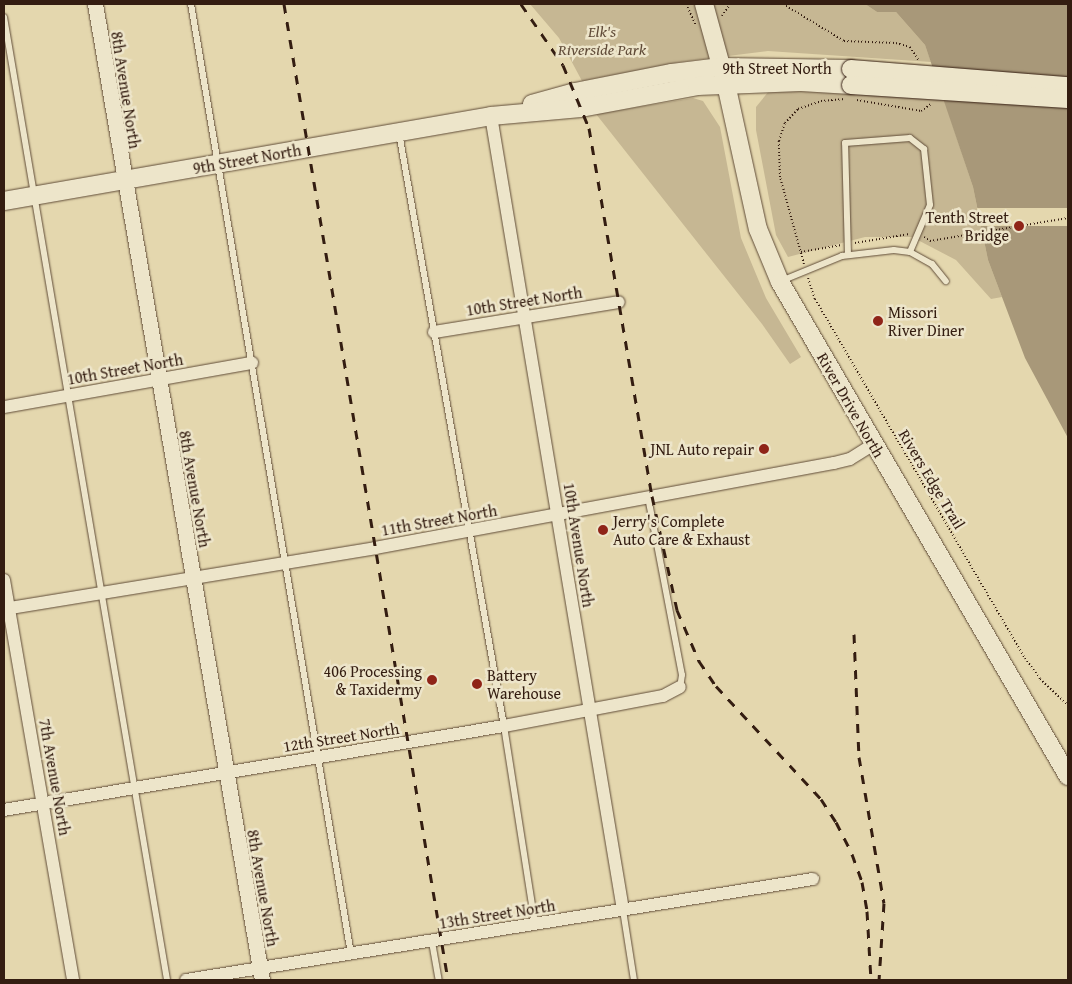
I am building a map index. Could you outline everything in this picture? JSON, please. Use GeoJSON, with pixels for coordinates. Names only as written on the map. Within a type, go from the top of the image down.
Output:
{"type":"FeatureCollection","features":[{"type":"Feature","properties":{"kind":"main road","name":"River Drive North"},"geometry":{"type":"LineString","coordinates":[[704,4],[724,75],[758,229],[780,282],[1068,776]]}},
{"type":"Feature","properties":{"kind":"main road","name":"9th Street North"},"geometry":{"type":"LineString","coordinates":[[4,201],[123,182],[491,116],[581,108],[697,86],[724,75],[851,77],[1068,86]]}},
{"type":"Feature","properties":{"kind":"main road","name":"9th Street North"},"geometry":{"type":"LineString","coordinates":[[851,77],[1068,99]]}},
{"type":"Feature","properties":{"kind":"street","name":"8th Avenue North"},"geometry":{"type":"LineString","coordinates":[[95,4],[123,182],[192,576],[224,772],[261,974]]}},
{"type":"Feature","properties":{"kind":"street","name":"10th Avenue North"},"geometry":{"type":"LineString","coordinates":[[491,116],[624,910]]}},
{"type":"Feature","properties":{"kind":"street","name":"10th Street North"},"geometry":{"type":"LineString","coordinates":[[434,332],[619,302]]}},
{"type":"Feature","properties":{"kind":"street","name":"10th Street North"},"geometry":{"type":"LineString","coordinates":[[4,407],[252,363]]}},
{"type":"Feature","properties":{"kind":"street","name":"11th Street North"},"geometry":{"type":"LineString","coordinates":[[6,608],[558,515],[850,459],[874,444]]}},
{"type":"Feature","properties":{"kind":"street","name":"7th Avenue North"},"geometry":{"type":"LineString","coordinates":[[4,580],[6,608],[43,803],[72,980]]}},
{"type":"Feature","properties":{"kind":"street","name":"12th Street North"},"geometry":{"type":"LineString","coordinates":[[4,810],[135,786],[504,726],[663,696],[680,687]]}},
{"type":"Feature","properties":{"kind":"street","name":"13th Street North"},"geometry":{"type":"LineString","coordinates":[[186,980],[261,974],[351,954],[813,879]]}},
{"type":"Feature","properties":{"kind":"lane"},"geometry":{"type":"LineString","coordinates":[[191,4],[316,757],[351,954]]}},
{"type":"Feature","properties":{"kind":"lane"},"geometry":{"type":"LineString","coordinates":[[4,17],[36,196],[167,980]]}},
{"type":"Feature","properties":{"kind":"lane"},"geometry":{"type":"LineString","coordinates":[[398,132],[504,726],[536,924]]}},
{"type":"Feature","properties":{"kind":"lane"},"geometry":{"type":"LineString","coordinates":[[848,255],[845,144],[910,138],[924,149],[930,205],[910,252]]}},
{"type":"Feature","properties":{"kind":"lane"},"geometry":{"type":"LineString","coordinates":[[780,282],[848,255],[867,251],[910,252],[932,264],[946,280]]}},
{"type":"Feature","properties":{"kind":"lane"},"geometry":{"type":"LineString","coordinates":[[648,497],[682,675],[680,687]]}},
{"type":"Feature","properties":{"kind":"lane","name":"10th Avenue North"},"geometry":{"type":"LineString","coordinates":[[624,910],[634,980]]}},
{"type":"Feature","properties":{"kind":"lane"},"geometry":{"type":"LineString","coordinates":[[432,942],[439,980]]}},
{"type":"Feature","properties":{"kind":"path"},"geometry":{"type":"LineString","coordinates":[[723,16],[730,4]]}},
{"type":"Feature","properties":{"kind":"path"},"geometry":{"type":"LineString","coordinates":[[783,4],[844,41],[896,43],[910,47],[922,67]]}},
{"type":"Feature","properties":{"kind":"path"},"geometry":{"type":"LineString","coordinates":[[802,256],[780,178],[780,141],[785,124],[798,109],[820,100],[852,99],[921,111],[931,104],[929,96]]}},
{"type":"Feature","properties":{"kind":"path"},"geometry":{"type":"LineString","coordinates":[[801,252],[905,233],[917,235],[930,241],[1068,218]]}},
{"type":"Feature","properties":{"kind":"path","name":"Rivers Edge Trail"},"geometry":{"type":"LineString","coordinates":[[811,288],[900,448],[1040,679],[1068,706]]}},
{"type":"Feature","properties":{"kind":"green space","name":"Elk's Riverside Park"},"geometry":{"type":"Polygon","coordinates":[[[530,4],[865,4],[877,12],[896,12],[925,45],[931,62],[768,51],[680,62],[582,81],[559,38],[530,4]]]}},
{"type":"Feature","properties":{"kind":"green space"},"geometry":{"type":"Polygon","coordinates":[[[793,89],[943,96],[973,187],[988,260],[1002,297],[991,299],[956,260],[912,237],[865,237],[788,257],[776,235],[756,130],[756,107],[769,91],[793,89]]]}},
{"type":"Feature","properties":{"kind":"green space"},"geometry":{"type":"Polygon","coordinates":[[[693,98],[703,101],[720,127],[741,238],[766,298],[801,357],[790,364],[762,324],[596,114],[693,98]]]}},
{"type":"Feature","properties":{"kind":"shaded area"},"geometry":{"type":"Polygon","coordinates":[[[865,4],[1068,4],[1068,438],[1025,358],[988,260],[973,187],[925,45],[896,12],[877,12],[865,4]]]}},
{"type":"Feature","properties":{"kind":"pier"},"geometry":{"type":"Polygon","coordinates":[[[977,208],[1068,208],[1068,226],[977,226],[977,208]]]}},
{"type":"Feature","properties":{"kind":"railway"},"geometry":{"type":"LineString","coordinates":[[284,4],[448,980]]}},
{"type":"Feature","properties":{"kind":"railway"},"geometry":{"type":"LineString","coordinates":[[521,4],[563,65],[589,128],[652,496],[677,610],[699,661],[716,686],[821,799],[836,822],[852,854],[862,882],[867,911],[871,980]]}},
{"type":"Feature","properties":{"kind":"railway"},"geometry":{"type":"LineString","coordinates":[[854,634],[859,757],[884,903],[879,980]]}},
{"type":"Feature","properties":{"kind":"place","name":"Tenth Street Bridge"},"geometry":{"type":"Point","coordinates":[1019,226]}},
{"type":"Feature","properties":{"kind":"place","name":"Missori River Diner"},"geometry":{"type":"Point","coordinates":[878,321]}},
{"type":"Feature","properties":{"kind":"place","name":"JNL Auto repair"},"geometry":{"type":"Point","coordinates":[764,449]}},
{"type":"Feature","properties":{"kind":"place","name":"Jerry's Complete Auto Care & Exhaust"},"geometry":{"type":"Point","coordinates":[603,530]}},
{"type":"Feature","properties":{"kind":"place","name":"406 Processing & Taxidermy"},"geometry":{"type":"Point","coordinates":[432,680]}},
{"type":"Feature","properties":{"kind":"place","name":"Battery Warehouse"},"geometry":{"type":"Point","coordinates":[477,684]}}]}
